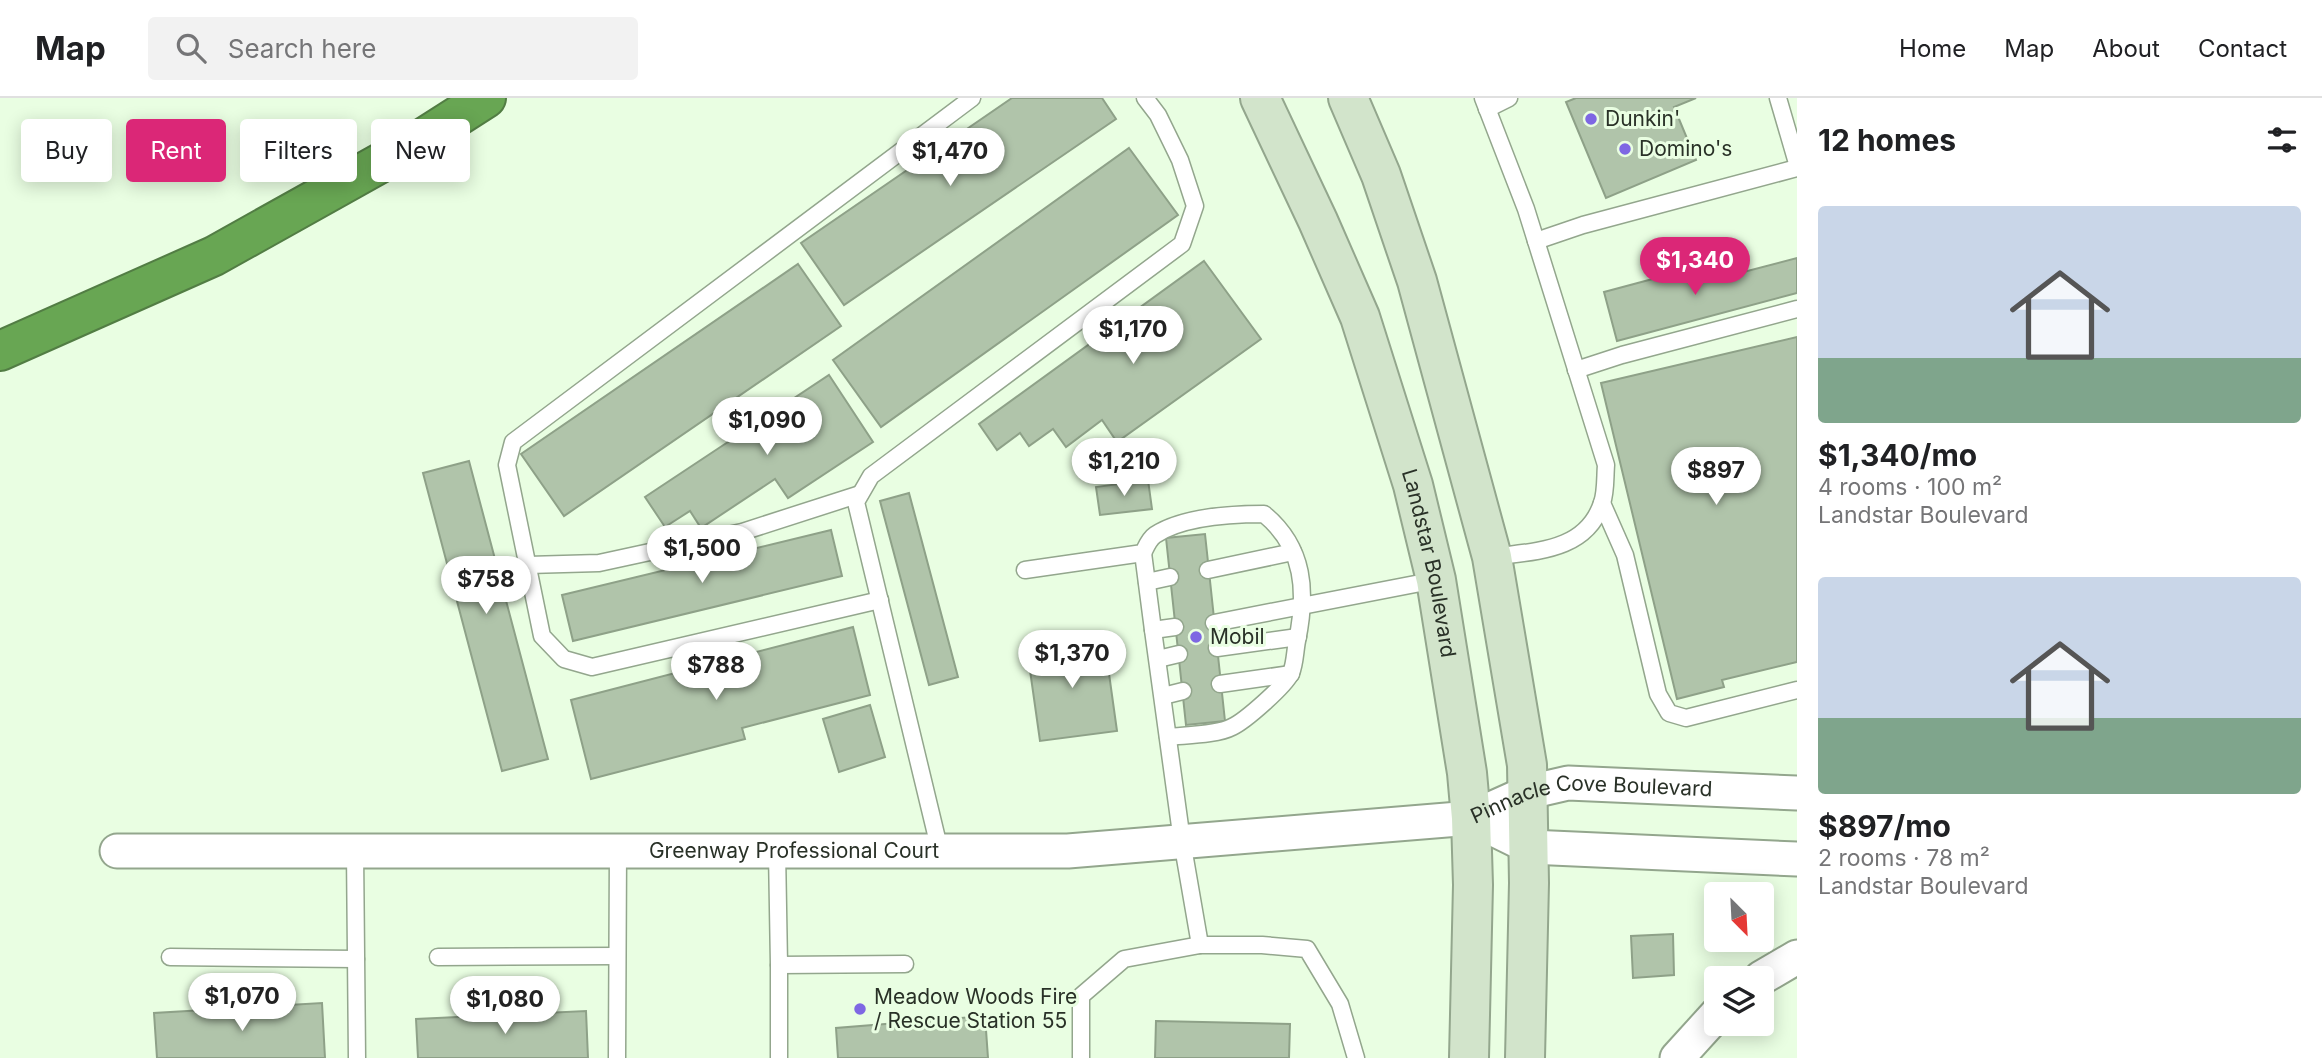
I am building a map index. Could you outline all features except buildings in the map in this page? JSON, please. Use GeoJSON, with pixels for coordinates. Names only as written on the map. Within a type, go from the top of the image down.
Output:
{"type":"FeatureCollection","features":[{"type":"Feature","properties":{"kind":"highway"},"geometry":{"type":"LineString","coordinates":[[0,351],[214,256],[411,146],[486,98]]}},
{"type":"Feature","properties":{"kind":"street","name":"Landstar Boulevard"},"geometry":{"type":"LineString","coordinates":[[1260,98],[1360,317],[1413,485],[1436,580],[1467,773],[1471,818],[1473,885],[1469,1058]]}},
{"type":"Feature","properties":{"kind":"street"},"geometry":{"type":"LineString","coordinates":[[1348,98],[1381,175],[1417,281],[1492,557],[1527,765],[1529,792],[1525,1058]]}},
{"type":"Feature","properties":{"kind":"street","name":"Pinnacle Cove Boulevard"},"geometry":{"type":"LineString","coordinates":[[1471,818],[1529,792],[1569,783],[1797,793]]}},
{"type":"Feature","properties":{"kind":"street","name":"Pinnacle Cove Boulevard"},"geometry":{"type":"LineString","coordinates":[[1471,818],[1530,847],[1797,859]]}},
{"type":"Feature","properties":{"kind":"street","name":"Greenway Professional Court"},"geometry":{"type":"LineString","coordinates":[[117,851],[1068,851],[1471,818]]}},
{"type":"Feature","properties":{"kind":"street"},"geometry":{"type":"LineString","coordinates":[[1774,970],[1797,957]]}},
{"type":"Feature","properties":{"kind":"street"},"geometry":{"type":"LineString","coordinates":[[1677,1058],[1704,1028]]}},
{"type":"Feature","properties":{"kind":"lane"},"geometry":{"type":"LineString","coordinates":[[880,600],[592,667],[564,660],[542,636],[507,466],[513,442],[972,98]]}},
{"type":"Feature","properties":{"kind":"lane"},"geometry":{"type":"LineString","coordinates":[[940,851],[856,502],[871,476],[1182,244],[1195,206],[1180,160],[1145,98]]}},
{"type":"Feature","properties":{"kind":"lane"},"geometry":{"type":"LineString","coordinates":[[1492,557],[1556,548],[1587,532],[1602,503],[1606,465],[1536,241],[1485,104],[1509,98]]}},
{"type":"Feature","properties":{"kind":"lane"},"geometry":{"type":"LineString","coordinates":[[1778,98],[1797,163]]}},
{"type":"Feature","properties":{"kind":"lane"},"geometry":{"type":"LineString","coordinates":[[1536,241],[1583,225],[1797,169]]}},
{"type":"Feature","properties":{"kind":"lane"},"geometry":{"type":"LineString","coordinates":[[1576,370],[1622,355],[1797,309]]}},
{"type":"Feature","properties":{"kind":"lane"},"geometry":{"type":"LineString","coordinates":[[528,565],[599,563],[742,532],[860,494]]}},
{"type":"Feature","properties":{"kind":"lane"},"geometry":{"type":"LineString","coordinates":[[1602,503],[1625,555],[1658,694],[1669,713],[1686,718],[1797,690]]}},
{"type":"Feature","properties":{"kind":"lane"},"geometry":{"type":"LineString","coordinates":[[1168,737],[1229,729],[1257,709],[1291,674],[1304,607],[1302,579],[1293,552],[1278,525],[1264,513],[1223,514],[1174,526],[1153,536],[1143,553],[1182,841],[1200,945]]}},
{"type":"Feature","properties":{"kind":"lane"},"geometry":{"type":"LineString","coordinates":[[1208,570],[1293,552]]}},
{"type":"Feature","properties":{"kind":"lane"},"geometry":{"type":"LineString","coordinates":[[1025,570],[1143,553]]}},
{"type":"Feature","properties":{"kind":"lane"},"geometry":{"type":"LineString","coordinates":[[1147,582],[1170,577]]}},
{"type":"Feature","properties":{"kind":"lane"},"geometry":{"type":"LineString","coordinates":[[1214,623],[1436,580]]}},
{"type":"Feature","properties":{"kind":"lane"},"geometry":{"type":"LineString","coordinates":[[1153,630],[1175,627]]}},
{"type":"Feature","properties":{"kind":"lane"},"geometry":{"type":"LineString","coordinates":[[1217,648],[1298,637]]}},
{"type":"Feature","properties":{"kind":"lane"},"geometry":{"type":"LineString","coordinates":[[1158,659],[1179,654]]}},
{"type":"Feature","properties":{"kind":"lane"},"geometry":{"type":"LineString","coordinates":[[1220,684],[1291,674]]}},
{"type":"Feature","properties":{"kind":"lane"},"geometry":{"type":"LineString","coordinates":[[1163,696],[1183,691]]}},
{"type":"Feature","properties":{"kind":"lane"},"geometry":{"type":"LineString","coordinates":[[355,850],[357,1058]]}},
{"type":"Feature","properties":{"kind":"lane"},"geometry":{"type":"LineString","coordinates":[[617,1058],[618,851]]}},
{"type":"Feature","properties":{"kind":"lane"},"geometry":{"type":"LineString","coordinates":[[777,851],[779,1058]]}},
{"type":"Feature","properties":{"kind":"lane"},"geometry":{"type":"LineString","coordinates":[[1081,1058],[1081,996],[1124,958],[1200,945],[1262,945],[1307,950],[1340,1004],[1356,1058]]}},
{"type":"Feature","properties":{"kind":"lane"},"geometry":{"type":"LineString","coordinates":[[438,957],[617,956]]}},
{"type":"Feature","properties":{"kind":"lane"},"geometry":{"type":"LineString","coordinates":[[170,957],[356,959]]}},
{"type":"Feature","properties":{"kind":"lane"},"geometry":{"type":"LineString","coordinates":[[779,965],[905,964]]}},
{"type":"Feature","properties":{"kind":"place","name":"Dunkin'"},"geometry":{"type":"Point","coordinates":[1591,119]}},
{"type":"Feature","properties":{"kind":"place","name":"Domino's"},"geometry":{"type":"Point","coordinates":[1625,149]}},
{"type":"Feature","properties":{"kind":"place","name":"Mobil"},"geometry":{"type":"Point","coordinates":[1196,637]}},
{"type":"Feature","properties":{"kind":"place","name":"Meadow Woods Fire / Rescue Station 55"},"geometry":{"type":"Point","coordinates":[860,1009]}}]}
